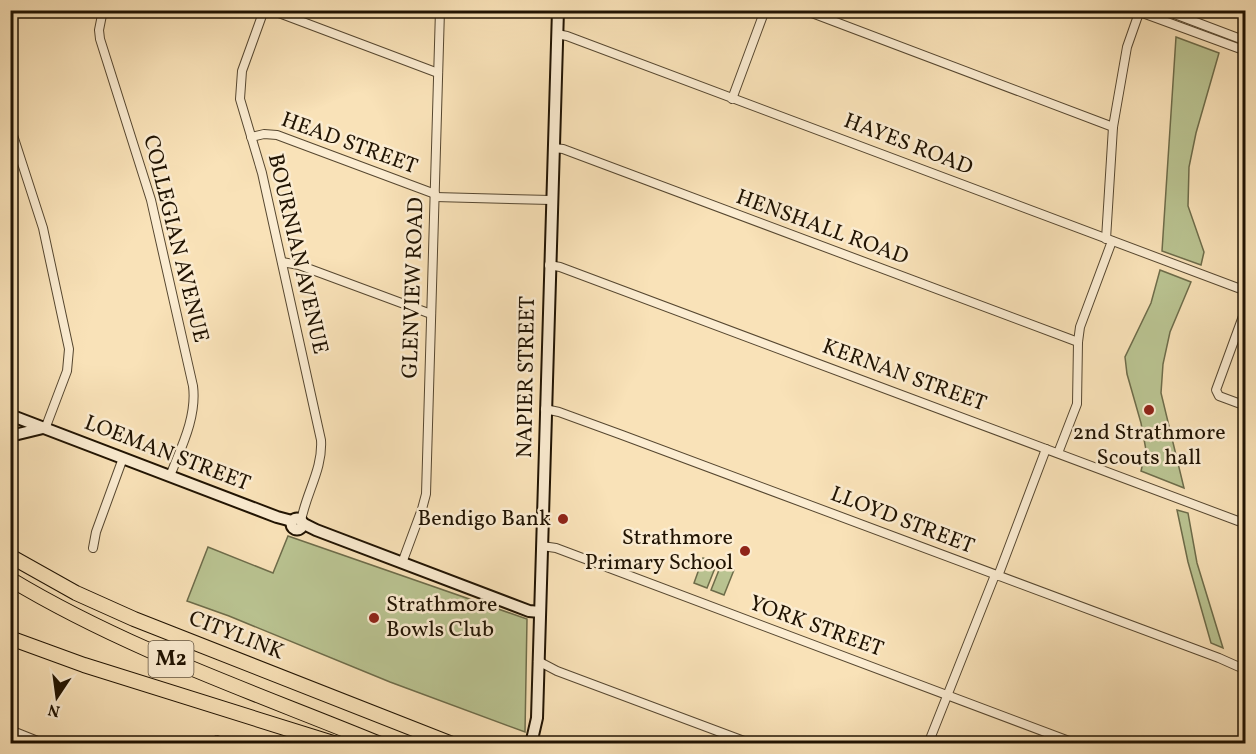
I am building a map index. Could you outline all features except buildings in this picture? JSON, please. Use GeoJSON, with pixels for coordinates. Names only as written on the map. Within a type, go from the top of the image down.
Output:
{"type":"FeatureCollection","features":[{"type":"Feature","properties":{"kind":"highway","name":"CITYLINK"},"geometry":{"type":"LineString","coordinates":[[10,556],[58,583],[134,619],[452,744]]}},
{"type":"Feature","properties":{"kind":"highway","name":"CITYLINK"},"geometry":{"type":"LineString","coordinates":[[10,579],[59,607],[168,658],[380,744]]}},
{"type":"Feature","properties":{"kind":"highway"},"geometry":{"type":"LineString","coordinates":[[10,638],[336,744]]}},
{"type":"Feature","properties":{"kind":"street","name":"COLLEGIAN AVENUE"},"geometry":{"type":"LineString","coordinates":[[103,10],[99,30],[100,39],[151,200],[193,386],[191,419],[170,476]]}},
{"type":"Feature","properties":{"kind":"street","name":"BOURNIAN AVENUE"},"geometry":{"type":"LineString","coordinates":[[264,10],[247,54],[240,80],[240,99],[282,262],[321,440],[320,462],[297,523]]}},
{"type":"Feature","properties":{"kind":"street"},"geometry":{"type":"LineString","coordinates":[[271,10],[438,73]]}},
{"type":"Feature","properties":{"kind":"street","name":"GLENVIEW ROAD"},"geometry":{"type":"LineString","coordinates":[[402,563],[426,494],[440,10]]}},
{"type":"Feature","properties":{"kind":"street","name":"NAPIER STREET"},"geometry":{"type":"LineString","coordinates":[[533,740],[537,718],[558,10]]}},
{"type":"Feature","properties":{"kind":"street"},"geometry":{"type":"LineString","coordinates":[[732,99],[765,10]]}},
{"type":"Feature","properties":{"kind":"street"},"geometry":{"type":"LineString","coordinates":[[804,10],[1113,127]]}},
{"type":"Feature","properties":{"kind":"street"},"geometry":{"type":"LineString","coordinates":[[1164,10],[1229,40],[1245,51]]}},
{"type":"Feature","properties":{"kind":"street"},"geometry":{"type":"LineString","coordinates":[[1058,453],[1077,404],[1080,327],[1109,240],[1113,127],[1126,47],[1139,11],[1229,40],[1245,42]]}},
{"type":"Feature","properties":{"kind":"street","name":"HAYES ROAD"},"geometry":{"type":"LineString","coordinates":[[557,34],[1245,291]]}},
{"type":"Feature","properties":{"kind":"street"},"geometry":{"type":"LineString","coordinates":[[10,126],[43,228],[69,349],[67,371],[44,429],[10,436]]}},
{"type":"Feature","properties":{"kind":"street","name":"HEAD STREET"},"geometry":{"type":"LineString","coordinates":[[251,136],[277,135],[435,196],[551,200]]}},
{"type":"Feature","properties":{"kind":"street","name":"HENSHALL ROAD"},"geometry":{"type":"LineString","coordinates":[[554,148],[563,149],[1078,342]]}},
{"type":"Feature","properties":{"kind":"street"},"geometry":{"type":"LineString","coordinates":[[282,262],[299,265],[431,314]]}},
{"type":"Feature","properties":{"kind":"street","name":"KERNAN STREET"},"geometry":{"type":"LineString","coordinates":[[549,265],[560,267],[1245,524]]}},
{"type":"Feature","properties":{"kind":"street"},"geometry":{"type":"LineString","coordinates":[[1245,308],[1216,390],[1219,396],[1245,406]]}},
{"type":"Feature","properties":{"kind":"street","name":"LLOYD STREET"},"geometry":{"type":"LineString","coordinates":[[545,409],[559,412],[1220,658],[1245,670]]}},
{"type":"Feature","properties":{"kind":"street","name":"LOEMAN STREET"},"geometry":{"type":"LineString","coordinates":[[10,415],[529,611],[540,612]]}},
{"type":"Feature","properties":{"kind":"street"},"geometry":{"type":"LineString","coordinates":[[928,744],[946,694],[997,576],[1046,449]]}},
{"type":"Feature","properties":{"kind":"street"},"geometry":{"type":"LineString","coordinates":[[93,548],[96,532],[123,458]]}},
{"type":"Feature","properties":{"kind":"street","name":"YORK STREET"},"geometry":{"type":"LineString","coordinates":[[542,546],[556,548],[1077,744]]}},
{"type":"Feature","properties":{"kind":"street"},"geometry":{"type":"LineString","coordinates":[[538,666],[557,671],[752,744]]}},
{"type":"Feature","properties":{"kind":"street"},"geometry":{"type":"LineString","coordinates":[[10,730],[45,744]]}},
{"type":"Feature","properties":{"kind":"green space"},"geometry":{"type":"Polygon","coordinates":[[[1176,37],[1219,53],[1196,133],[1189,167],[1188,206],[1204,252],[1201,265],[1162,251],[1176,37]]]}},
{"type":"Feature","properties":{"kind":"green space"},"geometry":{"type":"Polygon","coordinates":[[[1160,270],[1191,282],[1170,332],[1163,364],[1161,393],[1184,488],[1141,471],[1146,450],[1125,357],[1151,303],[1160,270]]]}},
{"type":"Feature","properties":{"kind":"green space"},"geometry":{"type":"Polygon","coordinates":[[[1177,510],[1188,513],[1197,563],[1223,648],[1211,643],[1188,562],[1177,510]]]}},
{"type":"Feature","properties":{"kind":"green space"},"geometry":{"type":"Polygon","coordinates":[[[288,536],[527,619],[525,732],[390,682],[187,601],[208,547],[273,573],[288,536]]]}},
{"type":"Feature","properties":{"kind":"green space"},"geometry":{"type":"Polygon","coordinates":[[[703,558],[717,563],[707,588],[694,583],[703,558]]]}},
{"type":"Feature","properties":{"kind":"green space"},"geometry":{"type":"Polygon","coordinates":[[[721,565],[734,570],[724,595],[711,590],[721,565]]]}},
{"type":"Feature","properties":{"kind":"place","name":"2nd Strathmore Scouts hall"},"geometry":{"type":"Point","coordinates":[1149,410]}},
{"type":"Feature","properties":{"kind":"place","name":"Bendigo Bank"},"geometry":{"type":"Point","coordinates":[563,519]}},
{"type":"Feature","properties":{"kind":"place","name":"Strathmore Primary School"},"geometry":{"type":"Point","coordinates":[745,551]}},
{"type":"Feature","properties":{"kind":"place","name":"Strathmore Bowls Club"},"geometry":{"type":"Point","coordinates":[374,618]}}]}
